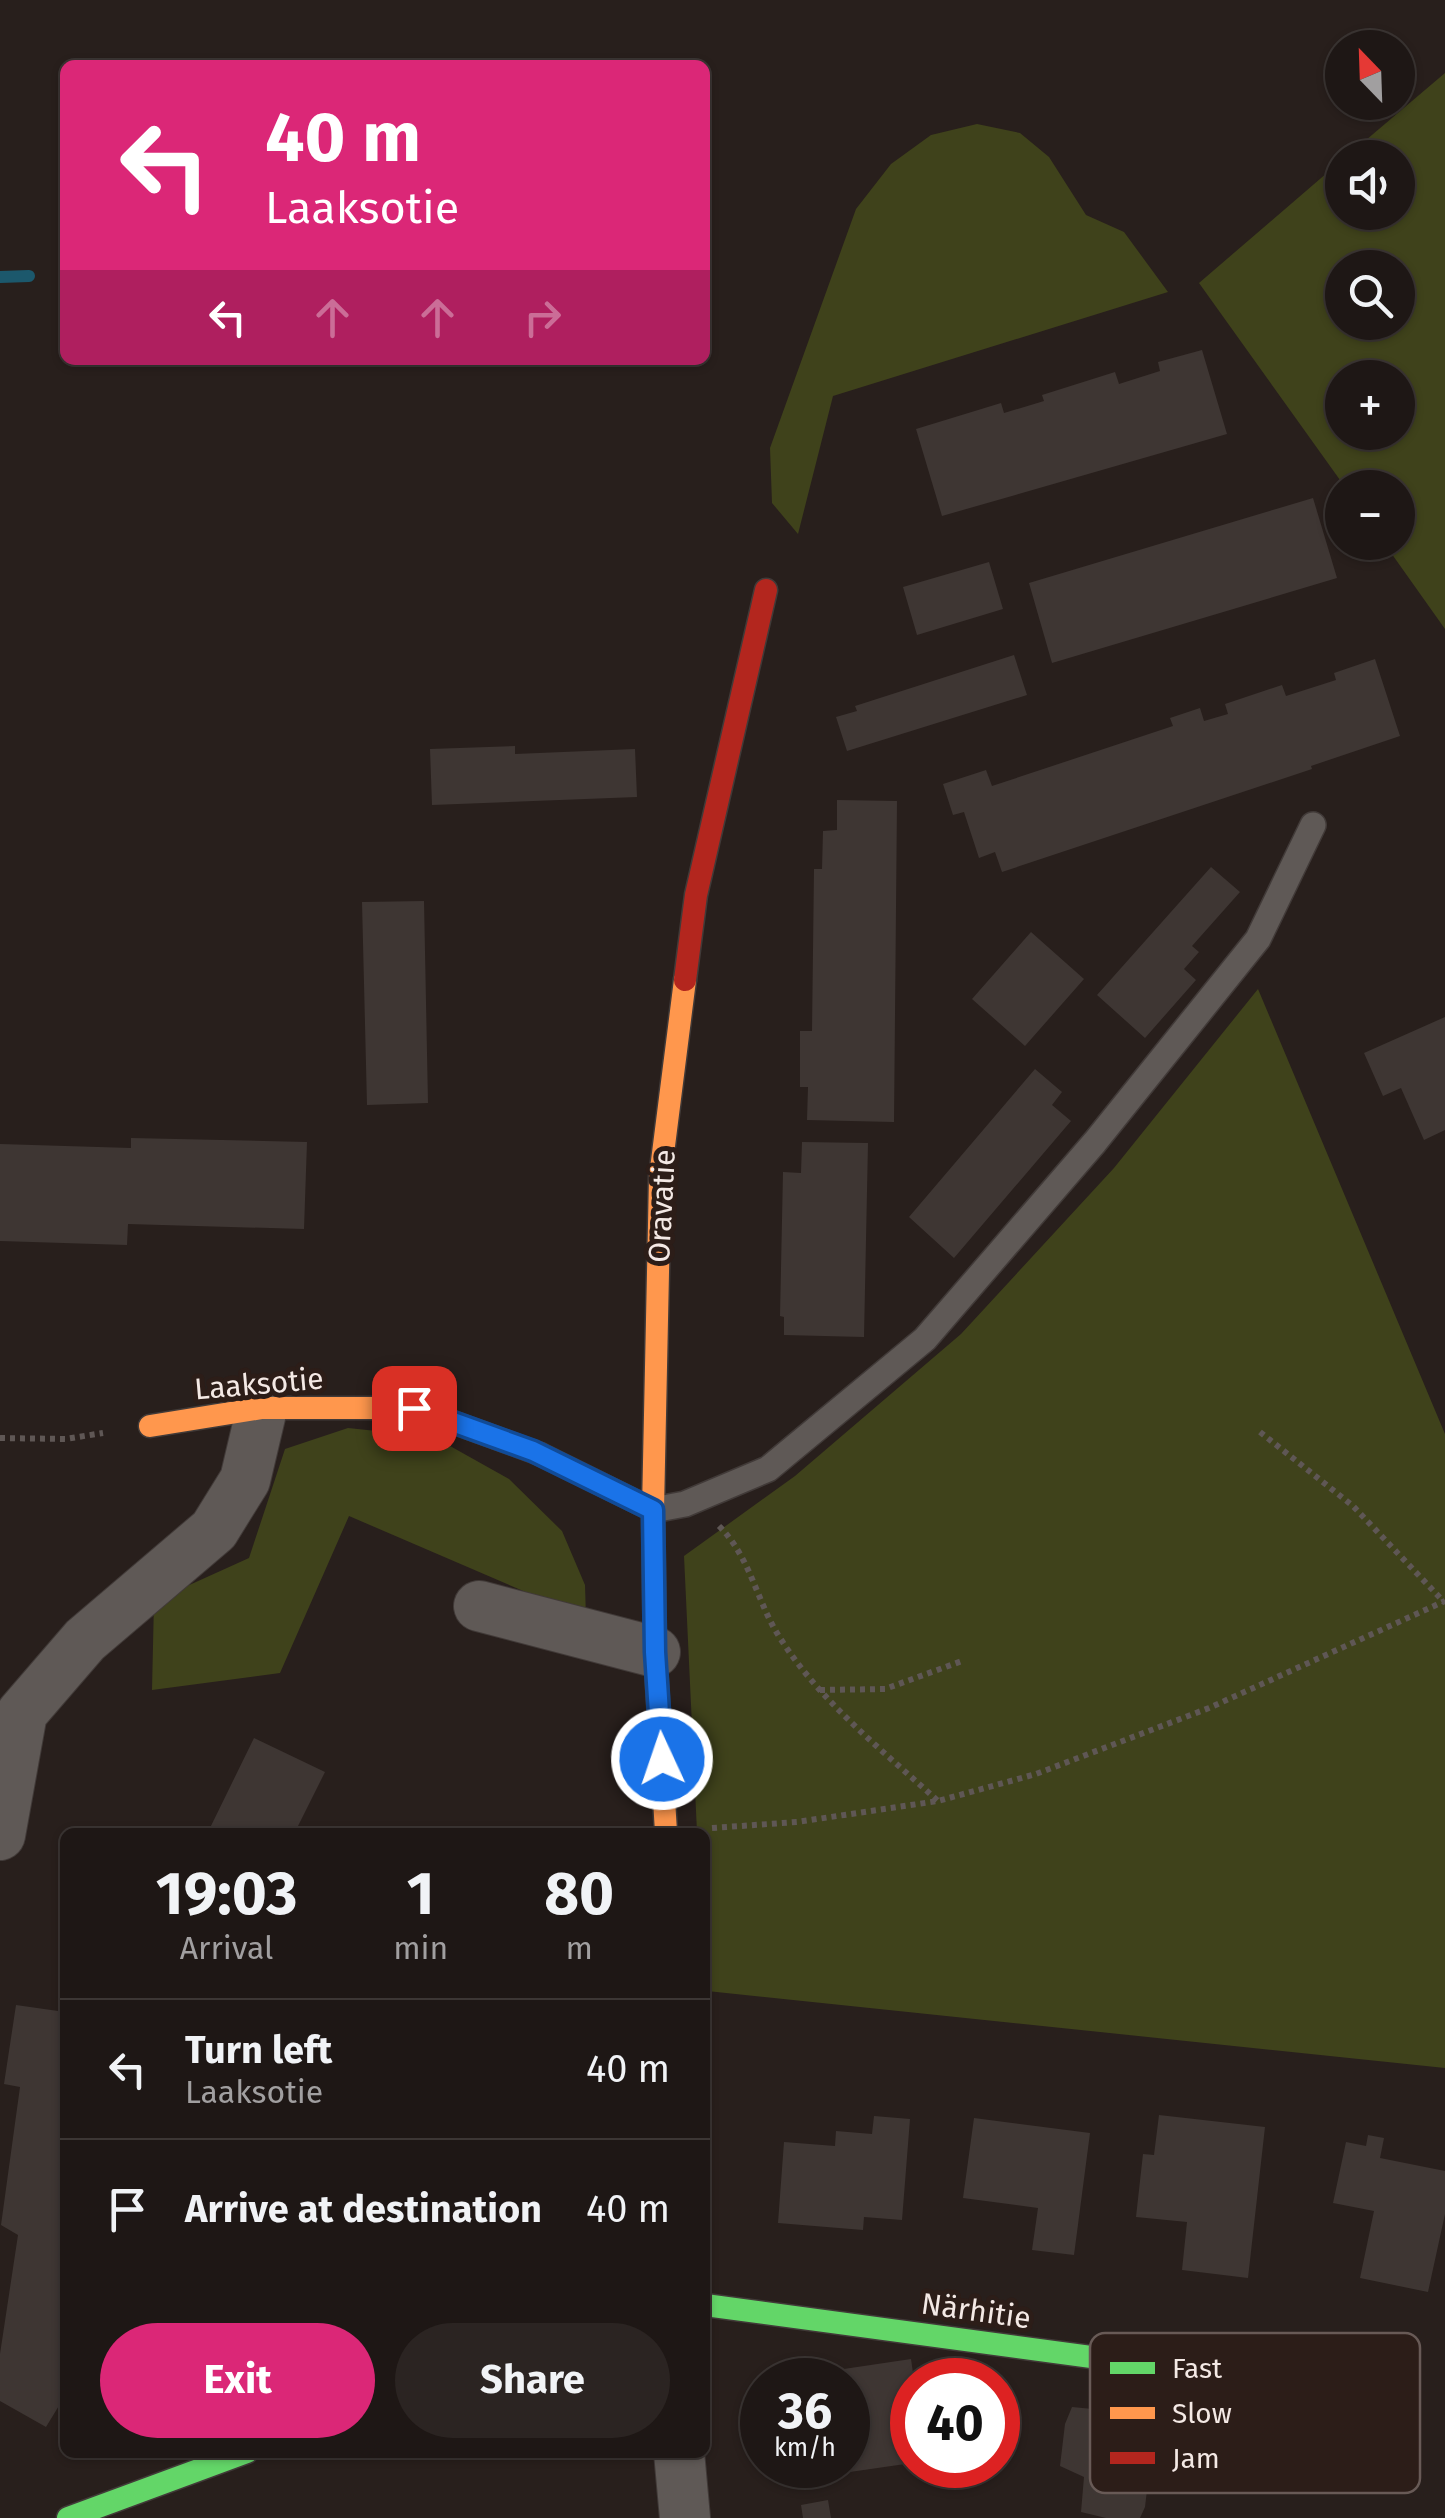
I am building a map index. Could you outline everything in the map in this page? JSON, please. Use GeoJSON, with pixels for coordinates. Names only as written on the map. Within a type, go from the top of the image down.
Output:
{"type":"FeatureCollection","features":[{"type":"Feature","properties":{"kind":"street","name":"Oravatie"},"geometry":{"type":"LineString","coordinates":[[666,1828],[655,1652],[653,1510],[660,1177],[696,894],[766,590]]}},
{"type":"Feature","properties":{"kind":"street","name":"Laaksotie"},"geometry":{"type":"LineString","coordinates":[[150,1426],[262,1408],[414,1408],[533,1451],[653,1510]]}},
{"type":"Feature","properties":{"kind":"street"},"geometry":{"type":"LineString","coordinates":[[0,1835],[22,1712],[85,1640],[214,1530],[245,1480],[262,1408]]}},
{"type":"Feature","properties":{"kind":"street"},"geometry":{"type":"LineString","coordinates":[[479,1606],[655,1652]]}},
{"type":"Feature","properties":{"kind":"street","name":"Närhitie"},"geometry":{"type":"LineString","coordinates":[[710,2305],[1090,2357]]}},
{"type":"Feature","properties":{"kind":"street"},"geometry":{"type":"LineString","coordinates":[[68,2518],[231,2458]]}},
{"type":"Feature","properties":{"kind":"street"},"geometry":{"type":"LineString","coordinates":[[680,2458],[685,2518]]}},
{"type":"Feature","properties":{"kind":"lane"},"geometry":{"type":"LineString","coordinates":[[653,1510],[685,1504],[768,1469],[926,1339],[1095,1142],[1258,939],[1313,825]]}},
{"type":"Feature","properties":{"kind":"path"},"geometry":{"type":"LineString","coordinates":[[0,1438],[65,1439],[150,1426]]}},
{"type":"Feature","properties":{"kind":"path"},"geometry":{"type":"LineString","coordinates":[[710,1829],[796,1822],[938,1802],[1036,1774],[1209,1708],[1444,1602],[1353,1506],[1260,1432]]}},
{"type":"Feature","properties":{"kind":"path"},"geometry":{"type":"LineString","coordinates":[[685,1504],[710,1517],[737,1544],[774,1627],[818,1690],[938,1802]]}},
{"type":"Feature","properties":{"kind":"path"},"geometry":{"type":"LineString","coordinates":[[818,1690],[886,1689],[962,1661]]}},
{"type":"Feature","properties":{"kind":"green space"},"geometry":{"type":"Polygon","coordinates":[[[1445,73],[1445,629],[1396,560],[1415,560],[1415,470],[1333,470],[1199,283],[1325,175],[1325,230],[1415,230],[1415,140],[1366,140],[1390,120],[1415,120],[1415,98],[1445,73]]]}},
{"type":"Feature","properties":{"kind":"green space"},"geometry":{"type":"Polygon","coordinates":[[[977,124],[1020,133],[1049,157],[1086,215],[1124,232],[1168,292],[833,396],[798,534],[772,503],[770,448],[856,209],[891,164],[931,135],[977,124]]]}},
{"type":"Feature","properties":{"kind":"green space"},"geometry":{"type":"Polygon","coordinates":[[[1258,989],[1445,1434],[1445,2068],[710,1991],[710,1828],[697,1828],[684,1556],[795,1476],[961,1334],[1114,1168],[1258,989]]]}},
{"type":"Feature","properties":{"kind":"green space"},"geometry":{"type":"Polygon","coordinates":[[[348,1428],[434,1437],[509,1479],[562,1531],[585,1585],[586,1618],[349,1516],[280,1673],[152,1690],[154,1601],[249,1558],[285,1449],[348,1428]]]}},
{"type":"Feature","properties":{"kind":"building"},"geometry":{"type":"Polygon","coordinates":[[[1202,350],[1227,434],[942,516],[916,429],[1001,403],[1004,413],[1044,401],[1042,395],[1115,372],[1119,384],[1160,371],[1158,362],[1202,350]]]}},
{"type":"Feature","properties":{"kind":"building"},"geometry":{"type":"Polygon","coordinates":[[[1313,498],[1325,538],[1325,560],[1332,560],[1337,578],[1052,663],[1029,583],[1313,498]]]}},
{"type":"Feature","properties":{"kind":"building"},"geometry":{"type":"Polygon","coordinates":[[[989,562],[1003,609],[917,635],[903,587],[989,562]]]}},
{"type":"Feature","properties":{"kind":"building"},"geometry":{"type":"Polygon","coordinates":[[[1014,655],[1027,695],[847,751],[836,717],[857,711],[855,706],[1014,655]]]}},
{"type":"Feature","properties":{"kind":"building"},"geometry":{"type":"Polygon","coordinates":[[[1375,659],[1400,736],[1311,766],[1312,769],[1002,872],[995,852],[979,858],[964,812],[953,815],[943,784],[986,770],[992,786],[1173,726],[1170,718],[1200,708],[1204,721],[1228,714],[1225,704],[1282,685],[1286,696],[1336,680],[1334,673],[1375,659]]]}},
{"type":"Feature","properties":{"kind":"building"},"geometry":{"type":"Polygon","coordinates":[[[515,746],[515,754],[635,749],[637,797],[432,805],[430,749],[515,746]]]}},
{"type":"Feature","properties":{"kind":"building"},"geometry":{"type":"Polygon","coordinates":[[[837,800],[897,801],[894,1122],[807,1120],[808,1087],[800,1087],[800,1031],[812,1031],[814,869],[822,869],[823,831],[837,830],[837,800]]]}},
{"type":"Feature","properties":{"kind":"building"},"geometry":{"type":"Polygon","coordinates":[[[1211,867],[1240,892],[1192,946],[1199,952],[1184,969],[1196,980],[1145,1038],[1097,995],[1211,867]]]}},
{"type":"Feature","properties":{"kind":"building"},"geometry":{"type":"Polygon","coordinates":[[[424,901],[428,1103],[367,1105],[362,902],[424,901]]]}},
{"type":"Feature","properties":{"kind":"building"},"geometry":{"type":"Polygon","coordinates":[[[1031,932],[1084,979],[1025,1046],[972,999],[1031,932]]]}},
{"type":"Feature","properties":{"kind":"building"},"geometry":{"type":"Polygon","coordinates":[[[1445,1017],[1445,1130],[1424,1140],[1401,1088],[1383,1096],[1364,1053],[1445,1017]]]}},
{"type":"Feature","properties":{"kind":"building"},"geometry":{"type":"Polygon","coordinates":[[[1035,1069],[1062,1092],[1052,1105],[1071,1121],[954,1258],[909,1217],[1035,1069]]]}},
{"type":"Feature","properties":{"kind":"building"},"geometry":{"type":"Polygon","coordinates":[[[131,1138],[307,1142],[304,1229],[128,1224],[127,1245],[0,1241],[0,1144],[131,1148],[131,1138]]]}},
{"type":"Feature","properties":{"kind":"building"},"geometry":{"type":"Polygon","coordinates":[[[802,1142],[868,1143],[864,1337],[784,1335],[784,1317],[780,1316],[783,1172],[801,1173],[802,1142]]]}},
{"type":"Feature","properties":{"kind":"building"},"geometry":{"type":"Polygon","coordinates":[[[254,1738],[325,1772],[297,1828],[210,1828],[254,1738]]]}},
{"type":"Feature","properties":{"kind":"building"},"geometry":{"type":"Polygon","coordinates":[[[16,2005],[60,2011],[60,2404],[46,2427],[0,2401],[0,2354],[18,2235],[1,2225],[20,2087],[4,2084],[16,2005]]]}},
{"type":"Feature","properties":{"kind":"building"},"geometry":{"type":"Polygon","coordinates":[[[1159,2115],[1265,2127],[1248,2278],[1182,2270],[1187,2222],[1136,2217],[1143,2154],[1154,2155],[1159,2115]]]}},
{"type":"Feature","properties":{"kind":"building"},"geometry":{"type":"Polygon","coordinates":[[[874,2116],[910,2119],[902,2220],[864,2217],[863,2230],[778,2223],[784,2142],[835,2146],[836,2131],[872,2134],[874,2116]]]}},
{"type":"Feature","properties":{"kind":"building"},"geometry":{"type":"Polygon","coordinates":[[[974,2118],[1090,2133],[1074,2255],[1032,2250],[1038,2208],[963,2198],[974,2118]]]}},
{"type":"Feature","properties":{"kind":"building"},"geometry":{"type":"Polygon","coordinates":[[[1368,2135],[1384,2138],[1380,2158],[1445,2171],[1445,2214],[1428,2292],[1360,2278],[1374,2211],[1333,2203],[1346,2142],[1366,2146],[1368,2135]]]}},
{"type":"Feature","properties":{"kind":"building"},"geometry":{"type":"Polygon","coordinates":[[[890,2362],[890,2466],[870,2469],[870,2365],[890,2362]]]}},
{"type":"Feature","properties":{"kind":"building"},"geometry":{"type":"Polygon","coordinates":[[[1072,2407],[1090,2409],[1090,2493],[1147,2493],[1140,2518],[1106,2518],[1081,2512],[1084,2477],[1060,2466],[1065,2424],[1072,2407]]]}},
{"type":"Feature","properties":{"kind":"building"},"geometry":{"type":"Polygon","coordinates":[[[828,2500],[831,2518],[803,2518],[801,2505],[828,2500]]]}},
{"type":"Feature","properties":{"kind":"waterway"},"geometry":{"type":"LineString","coordinates":[[0,277],[29,276]]}},
{"type":"Feature","properties":{"kind":"traffic: fast"},"geometry":{"type":"LineString","coordinates":[[540,1454],[653,1510]]}},
{"type":"Feature","properties":{"kind":"traffic: fast"},"geometry":{"type":"LineString","coordinates":[[710,2306],[1090,2357]]}},
{"type":"Feature","properties":{"kind":"traffic: fast"},"geometry":{"type":"LineString","coordinates":[[68,2518],[231,2458]]}},
{"type":"Feature","properties":{"kind":"traffic: slow"},"geometry":{"type":"LineString","coordinates":[[666,1828],[655,1652],[653,1510],[660,1177],[685,980]]}},
{"type":"Feature","properties":{"kind":"traffic: slow"},"geometry":{"type":"LineString","coordinates":[[150,1426],[262,1408],[414,1408],[540,1454]]}},
{"type":"Feature","properties":{"kind":"traffic: jam"},"geometry":{"type":"LineString","coordinates":[[685,980],[696,895],[766,590]]}},
{"type":"Feature","properties":{"kind":"route"},"geometry":{"type":"LineString","coordinates":[[414,1408],[533,1451],[653,1510],[655,1652],[662,1759]]}}]}
